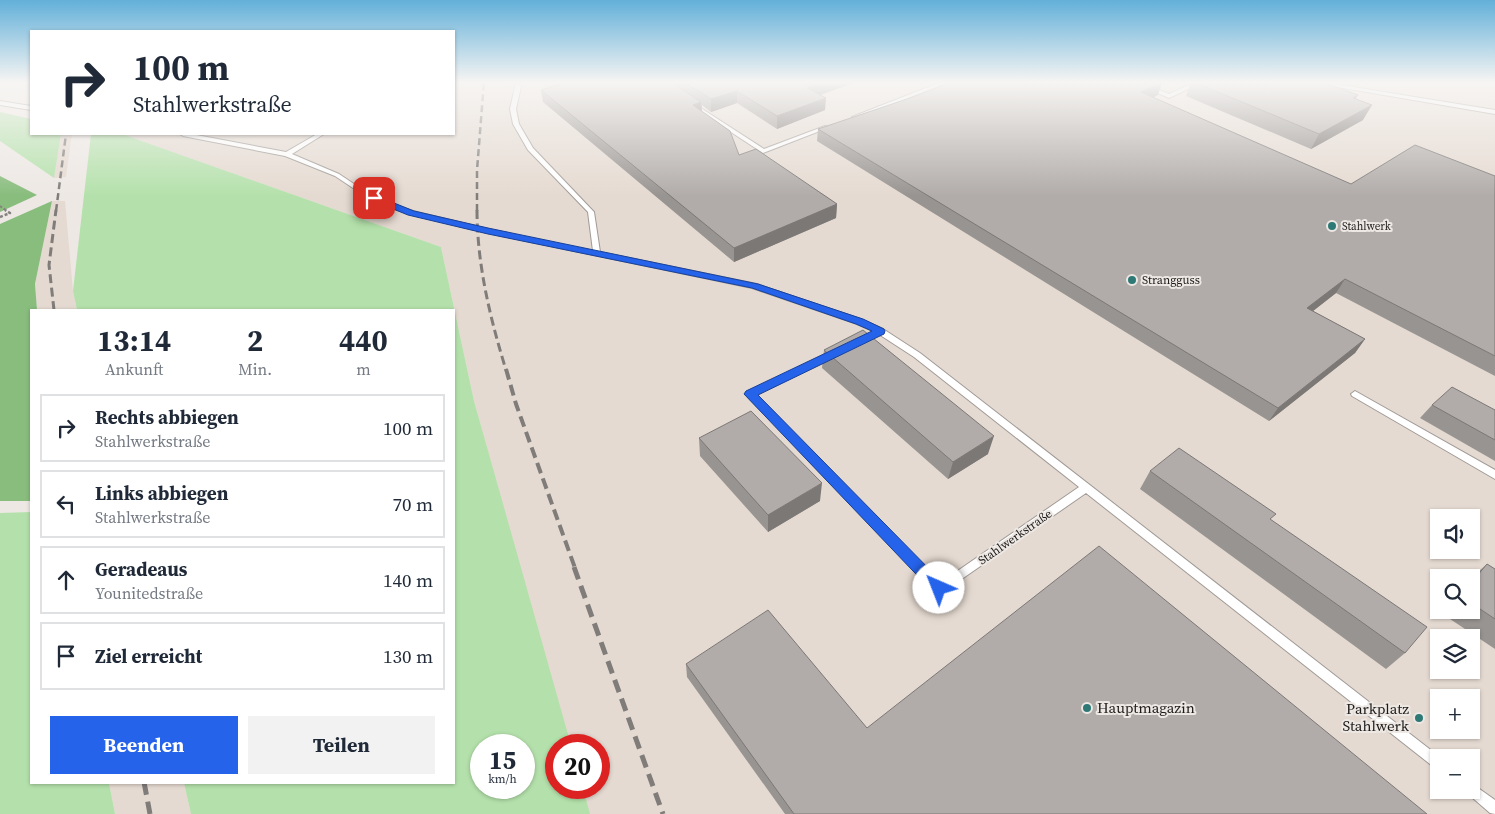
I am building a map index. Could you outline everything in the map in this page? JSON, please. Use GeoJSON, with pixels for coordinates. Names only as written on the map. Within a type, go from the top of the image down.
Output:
{"type":"FeatureCollection","features":[{"type":"Feature","properties":{"kind":"lane"},"geometry":{"type":"LineString","coordinates":[[515,120],[530,149],[591,212],[597,253]]}},
{"type":"Feature","properties":{"kind":"lane"},"geometry":{"type":"LineString","coordinates":[[716,120],[763,151],[836,124]]}},
{"type":"Feature","properties":{"kind":"lane"},"geometry":{"type":"LineString","coordinates":[[189,135],[287,154],[337,175],[364,193],[384,203],[412,213],[488,231],[754,286],[860,322],[876,333],[917,355],[1430,757]]}},
{"type":"Feature","properties":{"kind":"lane"},"geometry":{"type":"LineString","coordinates":[[201,137],[206,135]]}},
{"type":"Feature","properties":{"kind":"lane"},"geometry":{"type":"LineString","coordinates":[[287,154],[319,135]]}},
{"type":"Feature","properties":{"kind":"lane","name":"Stahlwerkstraße"},"geometry":{"type":"LineString","coordinates":[[846,348],[750,394],[939,588],[1087,487]]}},
{"type":"Feature","properties":{"kind":"lane"},"geometry":{"type":"LineString","coordinates":[[1355,394],[1495,475]]}},
{"type":"Feature","properties":{"kind":"lane"},"geometry":{"type":"LineString","coordinates":[[1480,796],[1495,808]]}},
{"type":"Feature","properties":{"kind":"path"},"geometry":{"type":"LineString","coordinates":[[0,206],[10,212],[0,217]]}},
{"type":"Feature","properties":{"kind":"shaded area"},"geometry":{"type":"Polygon","coordinates":[[[455,120],[1495,120],[1495,814],[589,814],[584,799],[610,799],[610,734],[566,734],[474,401],[441,247],[125,135],[455,135],[455,120]]]}},
{"type":"Feature","properties":{"kind":"shaded area"},"geometry":{"type":"Polygon","coordinates":[[[61,135],[72,135],[66,177],[54,178],[61,135]]]}},
{"type":"Feature","properties":{"kind":"shaded area"},"geometry":{"type":"Polygon","coordinates":[[[52,201],[65,201],[73,291],[77,309],[37,309],[35,284],[52,201]]]}},
{"type":"Feature","properties":{"kind":"shaded area"},"geometry":{"type":"Polygon","coordinates":[[[109,784],[184,784],[191,814],[115,814],[109,784]]]}},
{"type":"Feature","properties":{"kind":"green space"},"geometry":{"type":"Polygon","coordinates":[[[0,120],[30,120],[30,135],[61,135],[54,178],[0,141],[0,120]]]}},
{"type":"Feature","properties":{"kind":"green space"},"geometry":{"type":"Polygon","coordinates":[[[91,135],[125,135],[441,247],[454,309],[77,309],[73,291],[91,135]]]}},
{"type":"Feature","properties":{"kind":"green space"},"geometry":{"type":"Polygon","coordinates":[[[0,176],[37,195],[0,212],[0,176]]]}},
{"type":"Feature","properties":{"kind":"green space"},"geometry":{"type":"Polygon","coordinates":[[[52,201],[35,284],[37,309],[30,309],[30,501],[0,501],[0,224],[52,201]]]}},
{"type":"Feature","properties":{"kind":"green space"},"geometry":{"type":"Polygon","coordinates":[[[455,312],[474,401],[568,734],[545,734],[545,799],[586,799],[590,814],[191,814],[184,784],[455,784],[455,312]]]}},
{"type":"Feature","properties":{"kind":"green space"},"geometry":{"type":"Polygon","coordinates":[[[30,512],[30,784],[109,784],[115,814],[0,814],[0,513],[30,512]]]}},
{"type":"Feature","properties":{"kind":"building"},"geometry":{"type":"Polygon","coordinates":[[[578,120],[714,120],[730,131],[739,155],[756,149],[837,204],[734,248],[578,120]]]}},
{"type":"Feature","properties":{"kind":"building"},"geometry":{"type":"Polygon","coordinates":[[[845,120],[1205,120],[1351,184],[1415,145],[1495,176],[1495,356],[1345,279],[1307,308],[1365,339],[1278,408],[818,129],[845,120]]]}},
{"type":"Feature","properties":{"kind":"building"},"geometry":{"type":"Polygon","coordinates":[[[1285,120],[1345,120],[1319,134],[1285,120]]]}},
{"type":"Feature","properties":{"kind":"building"},"geometry":{"type":"Polygon","coordinates":[[[863,330],[994,436],[953,462],[824,350],[863,330]]]}},
{"type":"Feature","properties":{"kind":"building"},"geometry":{"type":"Polygon","coordinates":[[[1452,387],[1495,410],[1495,440],[1432,405],[1452,387]]]}},
{"type":"Feature","properties":{"kind":"building"},"geometry":{"type":"Polygon","coordinates":[[[751,411],[822,483],[768,515],[699,438],[751,411]]]}},
{"type":"Feature","properties":{"kind":"building"},"geometry":{"type":"Polygon","coordinates":[[[1179,448],[1276,514],[1270,519],[1427,627],[1405,653],[1150,471],[1179,448]]]}},
{"type":"Feature","properties":{"kind":"building","name":"Hauptmagazin"},"geometry":{"type":"Polygon","coordinates":[[[1099,546],[1427,814],[794,814],[686,664],[768,610],[867,728],[1099,546]]]}},
{"type":"Feature","properties":{"kind":"building"},"geometry":{"type":"Polygon","coordinates":[[[1487,564],[1495,569],[1495,619],[1480,609],[1480,572],[1487,564]]]}},
{"type":"Feature","properties":{"kind":"railway"},"geometry":{"type":"LineString","coordinates":[[477,210],[477,170],[481,120]]}},
{"type":"Feature","properties":{"kind":"railway"},"geometry":{"type":"LineString","coordinates":[[56,211],[66,135]]}},
{"type":"Feature","properties":{"kind":"railway"},"geometry":{"type":"LineString","coordinates":[[54,309],[49,265],[56,210]]}},
{"type":"Feature","properties":{"kind":"railway"},"geometry":{"type":"LineString","coordinates":[[477,210],[482,271],[495,331],[506,370]]}},
{"type":"Feature","properties":{"kind":"railway"},"geometry":{"type":"LineString","coordinates":[[506,369],[516,404],[575,568]]}},
{"type":"Feature","properties":{"kind":"railway"},"geometry":{"type":"LineString","coordinates":[[574,567],[663,814]]}},
{"type":"Feature","properties":{"kind":"railway"},"geometry":{"type":"LineString","coordinates":[[144,784],[150,814]]}},
{"type":"Feature","properties":{"kind":"place","name":"Stahlwerk"},"geometry":{"type":"Point","coordinates":[1332,226]}},
{"type":"Feature","properties":{"kind":"place","name":"Strangguss"},"geometry":{"type":"Point","coordinates":[1132,280]}},
{"type":"Feature","properties":{"kind":"place","name":"Hauptmagazin"},"geometry":{"type":"Point","coordinates":[1087,708]}},
{"type":"Feature","properties":{"kind":"place","name":"Parkplatz Stahlwerk"},"geometry":{"type":"Point","coordinates":[1419,718]}},
{"type":"Feature","properties":{"kind":"route"},"geometry":{"type":"LineString","coordinates":[[374,198],[412,213],[488,231],[754,286],[802,301],[880,331],[750,394],[939,588]]}}]}
